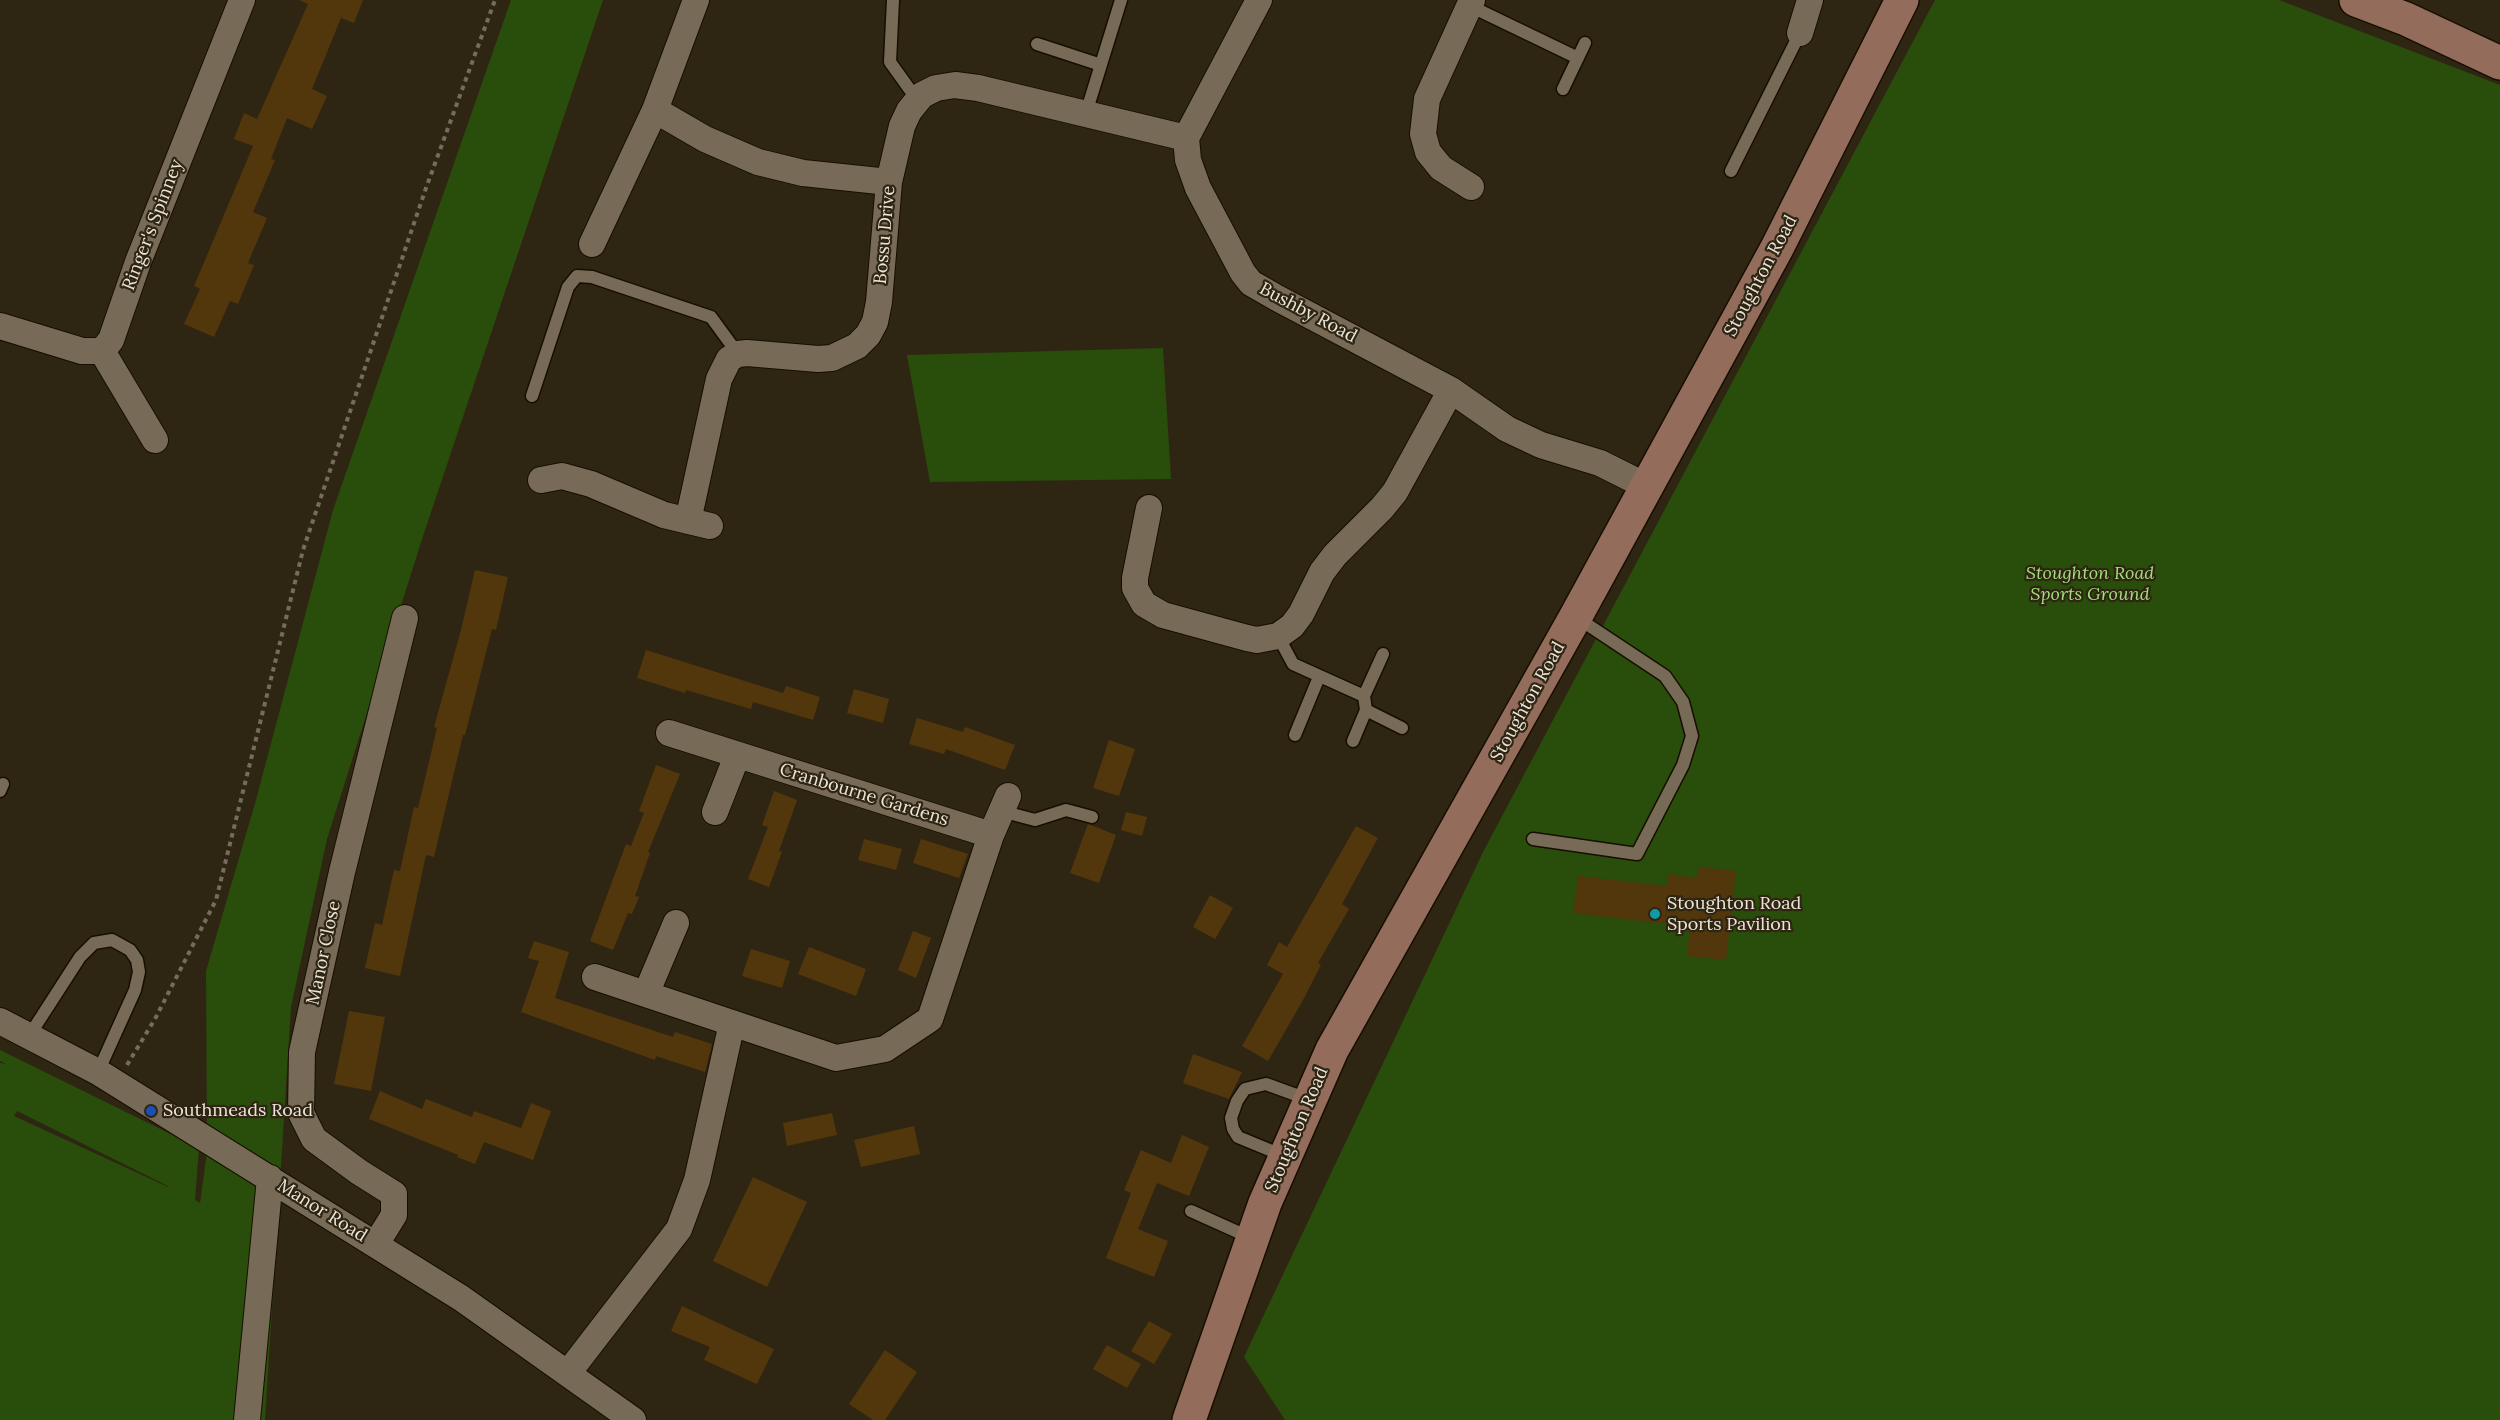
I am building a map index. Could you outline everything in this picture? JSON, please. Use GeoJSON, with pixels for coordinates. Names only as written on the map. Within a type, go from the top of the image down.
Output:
{"type":"FeatureCollection","features":[{"type":"Feature","properties":{"kind":"main road","name":"Stoughton Road"},"geometry":{"type":"LineString","coordinates":[[1189,1420],[1253,1238],[1332,1050],[1576,616],[1777,248],[1902,0]]}},
{"type":"Feature","properties":{"kind":"main road"},"geometry":{"type":"LineString","coordinates":[[2356,0],[2500,63]]}},
{"type":"Feature","properties":{"kind":"street","name":"Ringer's Spinney"},"geometry":{"type":"LineString","coordinates":[[102,351],[111,340],[138,262],[242,0]]}},
{"type":"Feature","properties":{"kind":"street"},"geometry":{"type":"LineString","coordinates":[[592,244],[655,110],[696,0]]}},
{"type":"Feature","properties":{"kind":"street"},"geometry":{"type":"LineString","coordinates":[[1186,138],[1259,0]]}},
{"type":"Feature","properties":{"kind":"street"},"geometry":{"type":"LineString","coordinates":[[1800,33],[1810,0]]}},
{"type":"Feature","properties":{"kind":"street"},"geometry":{"type":"LineString","coordinates":[[1471,3],[1427,99],[1423,134],[1428,152],[1441,168],[1471,187]]}},
{"type":"Feature","properties":{"kind":"street","name":"Bossu Drive"},"geometry":{"type":"LineString","coordinates":[[738,354],[832,358],[857,346],[868,335],[875,322],[879,302],[889,182],[902,126],[909,111],[922,95],[936,88],[955,85],[978,88],[1186,138]]}},
{"type":"Feature","properties":{"kind":"street"},"geometry":{"type":"LineString","coordinates":[[655,110],[705,139],[758,162],[803,173],[889,182]]}},
{"type":"Feature","properties":{"kind":"street","name":"Bushby Road"},"geometry":{"type":"LineString","coordinates":[[1186,138],[1188,159],[1198,188],[1235,262],[1251,283],[1451,390],[1491,419],[1522,437],[1600,463],[1646,486]]}},
{"type":"Feature","properties":{"kind":"street"},"geometry":{"type":"LineString","coordinates":[[0,326],[82,351],[102,351],[155,441]]}},
{"type":"Feature","properties":{"kind":"street"},"geometry":{"type":"LineString","coordinates":[[541,480],[562,476],[591,484],[664,515],[699,523],[719,379],[729,359],[738,354]]}},
{"type":"Feature","properties":{"kind":"street"},"geometry":{"type":"LineString","coordinates":[[1149,508],[1135,578],[1135,588],[1143,604],[1151,611],[1163,615],[1247,638],[1257,640],[1278,636],[1292,626],[1301,614],[1322,572],[1335,555],[1395,492],[1451,390]]}},
{"type":"Feature","properties":{"kind":"street","name":"Manor Close"},"geometry":{"type":"LineString","coordinates":[[376,1244],[394,1215],[394,1194],[314,1140],[301,1113],[302,1052],[342,872],[405,618]]}},
{"type":"Feature","properties":{"kind":"street","name":"Cranbourne Gardens"},"geometry":{"type":"LineString","coordinates":[[669,733],[991,835]]}},
{"type":"Feature","properties":{"kind":"street"},"geometry":{"type":"LineString","coordinates":[[715,813],[737,756]]}},
{"type":"Feature","properties":{"kind":"street"},"geometry":{"type":"LineString","coordinates":[[595,977],[836,1058],[885,1049],[930,1019],[991,835],[1004,803]]}},
{"type":"Feature","properties":{"kind":"street"},"geometry":{"type":"LineString","coordinates":[[646,994],[676,923]]}},
{"type":"Feature","properties":{"kind":"street","name":"Manor Road"},"geometry":{"type":"LineString","coordinates":[[0,1021],[107,1077],[376,1244],[461,1298],[633,1420]]}},
{"type":"Feature","properties":{"kind":"street"},"geometry":{"type":"LineString","coordinates":[[568,1373],[679,1229],[698,1180],[732,1023]]}},
{"type":"Feature","properties":{"kind":"street"},"geometry":{"type":"LineString","coordinates":[[247,1420],[270,1178]]}},
{"type":"Feature","properties":{"kind":"lane"},"geometry":{"type":"LineString","coordinates":[[893,0],[890,62],[918,101]]}},
{"type":"Feature","properties":{"kind":"lane"},"geometry":{"type":"LineString","coordinates":[[1086,113],[1121,0]]}},
{"type":"Feature","properties":{"kind":"lane"},"geometry":{"type":"LineString","coordinates":[[1471,3],[1578,58]]}},
{"type":"Feature","properties":{"kind":"lane"},"geometry":{"type":"LineString","coordinates":[[1731,171],[1800,33]]}},
{"type":"Feature","properties":{"kind":"lane"},"geometry":{"type":"LineString","coordinates":[[1563,89],[1585,43]]}},
{"type":"Feature","properties":{"kind":"lane"},"geometry":{"type":"LineString","coordinates":[[1038,44],[1101,65]]}},
{"type":"Feature","properties":{"kind":"lane"},"geometry":{"type":"LineString","coordinates":[[532,396],[568,287],[577,276],[592,277],[711,317],[738,354]]}},
{"type":"Feature","properties":{"kind":"lane"},"geometry":{"type":"LineString","coordinates":[[1533,839],[1637,854],[1683,765],[1692,736],[1683,702],[1665,676],[1576,616]]}},
{"type":"Feature","properties":{"kind":"lane"},"geometry":{"type":"LineString","coordinates":[[1278,636],[1293,664],[1364,696]]}},
{"type":"Feature","properties":{"kind":"lane"},"geometry":{"type":"LineString","coordinates":[[1353,741],[1366,710],[1364,696],[1383,654]]}},
{"type":"Feature","properties":{"kind":"lane"},"geometry":{"type":"LineString","coordinates":[[1295,735],[1319,676]]}},
{"type":"Feature","properties":{"kind":"lane"},"geometry":{"type":"LineString","coordinates":[[1366,710],[1402,728]]}},
{"type":"Feature","properties":{"kind":"lane"},"geometry":{"type":"LineString","coordinates":[[1004,803],[1035,820],[1066,810],[1092,817]]}},
{"type":"Feature","properties":{"kind":"lane"},"geometry":{"type":"LineString","coordinates":[[29,1036],[80,957],[94,943],[112,940],[130,950],[137,960],[139,972],[107,1077]]}},
{"type":"Feature","properties":{"kind":"lane"},"geometry":{"type":"LineString","coordinates":[[1286,1156],[1238,1137],[1233,1129],[1231,1118],[1237,1101],[1245,1089],[1266,1084],[1310,1101]]}},
{"type":"Feature","properties":{"kind":"lane"},"geometry":{"type":"LineString","coordinates":[[1191,1211],[1253,1238]]}},
{"type":"Feature","properties":{"kind":"path"},"geometry":{"type":"LineString","coordinates":[[107,1077],[155,1019],[216,900],[303,550],[426,188],[495,0]]}},
{"type":"Feature","properties":{"kind":"green space"},"geometry":{"type":"Polygon","coordinates":[[[511,0],[603,0],[424,533],[327,839],[291,1007],[265,1420],[0,1420],[0,1063],[6,1064],[0,1061],[0,1050],[199,1148],[195,1200],[200,1203],[207,1152],[206,971],[256,800],[333,510],[511,0]],[[17,1111],[14,1116],[168,1187],[17,1111]]]}},
{"type":"Feature","properties":{"kind":"green space","name":"Stoughton Road Sports Ground"},"geometry":{"type":"Polygon","coordinates":[[[1935,0],[2279,0],[2500,85],[2500,1420],[1285,1420],[1244,1357],[1483,852],[1935,0]]]}},
{"type":"Feature","properties":{"kind":"green space"},"geometry":{"type":"Polygon","coordinates":[[[1163,348],[1171,479],[930,482],[907,355],[1163,348]]]}},
{"type":"Feature","properties":{"kind":"building"},"geometry":{"type":"Polygon","coordinates":[[[299,0],[363,0],[354,23],[341,18],[312,89],[327,96],[312,129],[287,118],[271,159],[275,160],[253,212],[267,218],[248,263],[254,265],[238,304],[230,301],[214,337],[184,324],[200,289],[194,286],[253,146],[234,139],[244,113],[257,119],[308,4],[299,0]]]}},
{"type":"Feature","properties":{"kind":"building"},"geometry":{"type":"Polygon","coordinates":[[[475,570],[508,577],[496,630],[492,629],[465,735],[463,735],[434,857],[426,855],[400,976],[365,968],[375,923],[382,925],[394,870],[400,871],[414,807],[418,808],[437,728],[434,727],[475,570]]]}},
{"type":"Feature","properties":{"kind":"building"},"geometry":{"type":"Polygon","coordinates":[[[646,650],[783,693],[786,686],[820,697],[813,720],[753,702],[751,709],[686,690],[685,693],[637,678],[646,650]]]}},
{"type":"Feature","properties":{"kind":"building"},"geometry":{"type":"Polygon","coordinates":[[[854,689],[889,699],[883,723],[847,713],[854,689]]]}},
{"type":"Feature","properties":{"kind":"building"},"geometry":{"type":"Polygon","coordinates":[[[917,718],[963,732],[965,727],[1015,745],[1005,770],[946,749],[944,754],[909,744],[917,718]]]}},
{"type":"Feature","properties":{"kind":"building"},"geometry":{"type":"Polygon","coordinates":[[[1109,740],[1135,749],[1119,796],[1093,788],[1109,740]]]}},
{"type":"Feature","properties":{"kind":"building"},"geometry":{"type":"Polygon","coordinates":[[[656,765],[680,774],[648,852],[650,853],[635,896],[639,897],[632,914],[628,913],[613,950],[590,941],[626,844],[631,846],[644,813],[639,811],[656,765]]]}},
{"type":"Feature","properties":{"kind":"building"},"geometry":{"type":"Polygon","coordinates":[[[774,791],[797,800],[769,887],[748,879],[768,827],[762,825],[774,791]]]}},
{"type":"Feature","properties":{"kind":"building"},"geometry":{"type":"Polygon","coordinates":[[[1126,812],[1147,817],[1142,836],[1121,830],[1126,812]]]}},
{"type":"Feature","properties":{"kind":"building"},"geometry":{"type":"Polygon","coordinates":[[[1088,824],[1116,835],[1099,883],[1070,873],[1088,824]]]}},
{"type":"Feature","properties":{"kind":"building"},"geometry":{"type":"Polygon","coordinates":[[[1356,826],[1378,838],[1342,904],[1349,909],[1318,963],[1321,965],[1303,1000],[1268,1061],[1242,1046],[1283,974],[1267,965],[1279,942],[1287,947],[1356,826]]]}},
{"type":"Feature","properties":{"kind":"building"},"geometry":{"type":"Polygon","coordinates":[[[864,839],[902,849],[896,870],[858,860],[864,839]]]}},
{"type":"Feature","properties":{"kind":"building"},"geometry":{"type":"Polygon","coordinates":[[[921,839],[968,854],[959,878],[913,863],[921,839]]]}},
{"type":"Feature","properties":{"kind":"building","name":"Stoughton Road Sports Pavilion"},"geometry":{"type":"Polygon","coordinates":[[[1699,867],[1736,871],[1726,960],[1687,956],[1690,927],[1573,913],[1578,876],[1667,886],[1668,874],[1697,878],[1699,867]]]}},
{"type":"Feature","properties":{"kind":"building"},"geometry":{"type":"Polygon","coordinates":[[[1210,895],[1233,908],[1215,939],[1193,927],[1210,895]]]}},
{"type":"Feature","properties":{"kind":"building"},"geometry":{"type":"Polygon","coordinates":[[[913,931],[931,938],[916,978],[898,970],[913,931]]]}},
{"type":"Feature","properties":{"kind":"building"},"geometry":{"type":"Polygon","coordinates":[[[534,941],[569,952],[555,998],[673,1037],[675,1032],[712,1044],[705,1072],[656,1056],[655,1060],[521,1012],[539,961],[528,958],[534,941]]]}},
{"type":"Feature","properties":{"kind":"building"},"geometry":{"type":"Polygon","coordinates":[[[809,947],[866,969],[856,996],[798,974],[809,947]]]}},
{"type":"Feature","properties":{"kind":"building"},"geometry":{"type":"Polygon","coordinates":[[[751,949],[790,961],[782,988],[742,976],[751,949]]]}},
{"type":"Feature","properties":{"kind":"building"},"geometry":{"type":"Polygon","coordinates":[[[349,1011],[385,1017],[371,1091],[334,1084],[349,1011]]]}},
{"type":"Feature","properties":{"kind":"building"},"geometry":{"type":"Polygon","coordinates":[[[1193,1054],[1242,1072],[1229,1099],[1183,1083],[1193,1054]]]}},
{"type":"Feature","properties":{"kind":"building"},"geometry":{"type":"Polygon","coordinates":[[[380,1091],[422,1109],[426,1099],[472,1117],[474,1111],[521,1128],[531,1103],[551,1111],[533,1160],[484,1142],[475,1164],[369,1119],[380,1091]]]}},
{"type":"Feature","properties":{"kind":"building"},"geometry":{"type":"Polygon","coordinates":[[[832,1113],[837,1135],[787,1146],[783,1123],[832,1113]]]}},
{"type":"Feature","properties":{"kind":"building"},"geometry":{"type":"Polygon","coordinates":[[[914,1126],[920,1154],[861,1167],[854,1140],[914,1126]]]}},
{"type":"Feature","properties":{"kind":"building"},"geometry":{"type":"Polygon","coordinates":[[[1182,1135],[1209,1147],[1189,1196],[1157,1183],[1138,1229],[1168,1241],[1154,1277],[1106,1258],[1131,1193],[1124,1190],[1141,1150],[1171,1163],[1182,1135]]]}},
{"type":"Feature","properties":{"kind":"building"},"geometry":{"type":"Polygon","coordinates":[[[753,1177],[807,1202],[767,1287],[713,1261],[753,1177]]]}},
{"type":"Feature","properties":{"kind":"building"},"geometry":{"type":"Polygon","coordinates":[[[682,1306],[774,1349],[757,1384],[704,1360],[710,1347],[671,1331],[682,1306]]]}},
{"type":"Feature","properties":{"kind":"building"},"geometry":{"type":"Polygon","coordinates":[[[1149,1321],[1172,1334],[1154,1364],[1131,1351],[1149,1321]]]}},
{"type":"Feature","properties":{"kind":"building"},"geometry":{"type":"Polygon","coordinates":[[[1107,1345],[1141,1364],[1127,1388],[1093,1369],[1107,1345]]]}},
{"type":"Feature","properties":{"kind":"building"},"geometry":{"type":"Polygon","coordinates":[[[885,1350],[917,1372],[885,1420],[873,1420],[849,1404],[885,1350]]]}},
{"type":"Feature","properties":{"kind":"place","name":"Stoughton Road Sports Pavilion"},"geometry":{"type":"Point","coordinates":[1655,914]}},
{"type":"Feature","properties":{"kind":"place","name":"Southmeads Road"},"geometry":{"type":"Point","coordinates":[151,1111]}}]}
